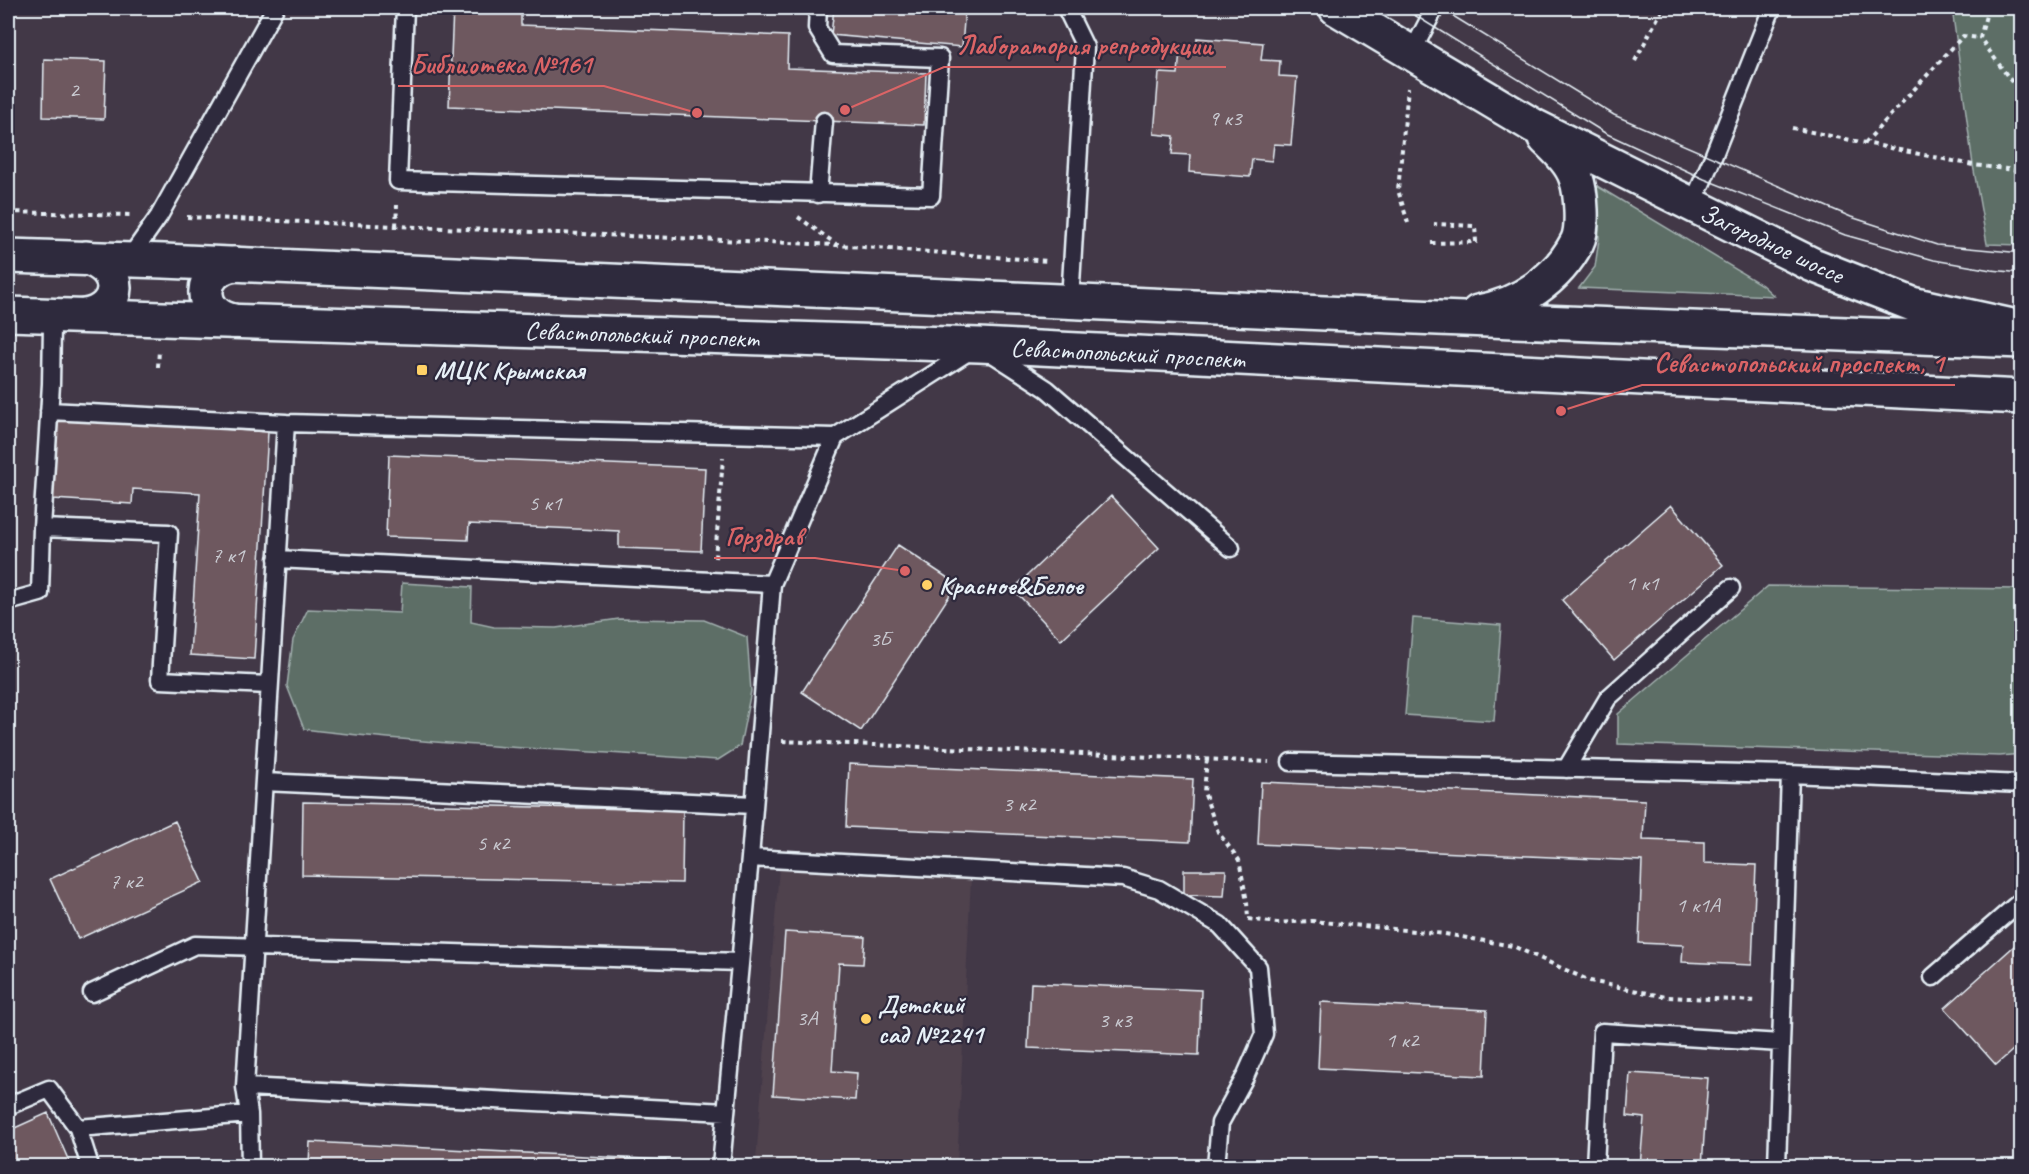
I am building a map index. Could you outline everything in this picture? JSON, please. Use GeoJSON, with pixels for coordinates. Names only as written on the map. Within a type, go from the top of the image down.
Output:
{"type":"FeatureCollection","features":[{"type":"Feature","properties":{"kind":"main road","name":"Загородное шоссе"},"geometry":{"type":"LineString","coordinates":[[1336,8],[1534,126],[1813,265],[1912,304],[2022,328]]}},
{"type":"Feature","properties":{"kind":"main road","name":"Загородное шоссе"},"geometry":{"type":"LineString","coordinates":[[1438,318],[1482,312],[1525,296],[1553,276],[1579,240],[1582,203],[1576,176],[1566,160],[1534,126]]}},
{"type":"Feature","properties":{"kind":"main road","name":"Севастопольский проспект"},"geometry":{"type":"LineString","coordinates":[[8,256],[2022,341]]}},
{"type":"Feature","properties":{"kind":"main road"},"geometry":{"type":"LineString","coordinates":[[85,316],[105,309],[112,299],[114,288],[112,277],[106,268],[97,261],[86,258]]}},
{"type":"Feature","properties":{"kind":"main road"},"geometry":{"type":"LineString","coordinates":[[233,321],[222,319],[213,312],[207,303],[205,292],[214,272],[224,266],[235,264]]}},
{"type":"Feature","properties":{"kind":"main road","name":"Севастопольский проспект"},"geometry":{"type":"LineString","coordinates":[[8,314],[979,345],[2022,397]]}},
{"type":"Feature","properties":{"kind":"main road"},"geometry":{"type":"LineString","coordinates":[[8,332],[117,318]]}},
{"type":"Feature","properties":{"kind":"lane"},"geometry":{"type":"LineString","coordinates":[[128,260],[159,216],[275,8]]}},
{"type":"Feature","properties":{"kind":"lane"},"geometry":{"type":"LineString","coordinates":[[405,8],[398,181],[931,196],[940,58],[830,62],[817,28],[818,8]]}},
{"type":"Feature","properties":{"kind":"lane"},"geometry":{"type":"LineString","coordinates":[[1066,8],[1084,47],[1070,301]]}},
{"type":"Feature","properties":{"kind":"lane"},"geometry":{"type":"LineString","coordinates":[[1412,52],[1435,8]]}},
{"type":"Feature","properties":{"kind":"lane"},"geometry":{"type":"LineString","coordinates":[[1692,205],[1772,8]]}},
{"type":"Feature","properties":{"kind":"lane"},"geometry":{"type":"LineString","coordinates":[[818,194],[824,121]]}},
{"type":"Feature","properties":{"kind":"lane"},"geometry":{"type":"LineString","coordinates":[[8,602],[39,593],[52,327]]}},
{"type":"Feature","properties":{"kind":"lane"},"geometry":{"type":"LineString","coordinates":[[49,411],[286,423],[835,436],[979,345],[1047,389],[1231,548]]}},
{"type":"Feature","properties":{"kind":"lane"},"geometry":{"type":"LineString","coordinates":[[250,1167],[249,1114],[245,1087],[286,423]]}},
{"type":"Feature","properties":{"kind":"lane"},"geometry":{"type":"LineString","coordinates":[[722,1167],[772,584],[835,436]]}},
{"type":"Feature","properties":{"kind":"lane"},"geometry":{"type":"LineString","coordinates":[[42,528],[170,533],[160,680],[269,685]]}},
{"type":"Feature","properties":{"kind":"lane"},"geometry":{"type":"LineString","coordinates":[[277,559],[772,584]]}},
{"type":"Feature","properties":{"kind":"lane"},"geometry":{"type":"LineString","coordinates":[[1566,769],[1608,698],[1731,588]]}},
{"type":"Feature","properties":{"kind":"lane"},"geometry":{"type":"LineString","coordinates":[[1291,762],[1790,774],[2022,784]]}},
{"type":"Feature","properties":{"kind":"lane"},"geometry":{"type":"LineString","coordinates":[[1777,1167],[1790,774]]}},
{"type":"Feature","properties":{"kind":"lane"},"geometry":{"type":"LineString","coordinates":[[264,782],[754,805]]}},
{"type":"Feature","properties":{"kind":"lane"},"geometry":{"type":"LineString","coordinates":[[750,858],[1123,878],[1159,889],[1220,925],[1258,967],[1264,1034],[1245,1077],[1220,1123],[1216,1167]]}},
{"type":"Feature","properties":{"kind":"lane"},"geometry":{"type":"LineString","coordinates":[[1933,977],[2022,900]]}},
{"type":"Feature","properties":{"kind":"lane"},"geometry":{"type":"LineString","coordinates":[[92,993],[195,945],[740,962]]}},
{"type":"Feature","properties":{"kind":"lane"},"geometry":{"type":"LineString","coordinates":[[1595,1167],[1602,1032],[1781,1043]]}},
{"type":"Feature","properties":{"kind":"lane"},"geometry":{"type":"LineString","coordinates":[[245,1087],[726,1112]]}},
{"type":"Feature","properties":{"kind":"lane"},"geometry":{"type":"LineString","coordinates":[[8,1106],[49,1089],[78,1128],[90,1167]]}},
{"type":"Feature","properties":{"kind":"lane"},"geometry":{"type":"LineString","coordinates":[[78,1128],[249,1114]]}},
{"type":"Feature","properties":{"kind":"path"},"geometry":{"type":"LineString","coordinates":[[1635,62],[1663,8]]}},
{"type":"Feature","properties":{"kind":"path"},"geometry":{"type":"LineString","coordinates":[[1980,38],[1988,8]]}},
{"type":"Feature","properties":{"kind":"path"},"geometry":{"type":"LineString","coordinates":[[1865,143],[1962,36],[1980,38],[2022,96]]}},
{"type":"Feature","properties":{"kind":"path"},"geometry":{"type":"LineString","coordinates":[[1408,223],[1398,190],[1412,52]]}},
{"type":"Feature","properties":{"kind":"path"},"geometry":{"type":"LineString","coordinates":[[1792,128],[1973,165],[2022,171]]}},
{"type":"Feature","properties":{"kind":"path"},"geometry":{"type":"LineString","coordinates":[[8,212],[159,216],[837,245],[1073,262]]}},
{"type":"Feature","properties":{"kind":"path"},"geometry":{"type":"LineString","coordinates":[[1431,243],[1476,242],[1475,226],[1434,224]]}},
{"type":"Feature","properties":{"kind":"path"},"geometry":{"type":"LineString","coordinates":[[713,581],[725,434]]}},
{"type":"Feature","properties":{"kind":"path"},"geometry":{"type":"LineString","coordinates":[[759,741],[1291,762]]}},
{"type":"Feature","properties":{"kind":"path"},"geometry":{"type":"LineString","coordinates":[[1207,759],[1204,792],[1218,832],[1239,860],[1247,902],[1248,956]]}},
{"type":"Feature","properties":{"kind":"path"},"geometry":{"type":"LineString","coordinates":[[1248,919],[1277,923],[1312,921],[1445,934],[1513,946],[1590,981],[1611,986],[1666,997],[1782,1003]]}},
{"type":"Feature","properties":{"kind":"shaded area","name":"Детский сад №2241"},"geometry":{"type":"Polygon","coordinates":[[[779,868],[971,878],[957,1166],[756,1161],[779,868]]]}},
{"type":"Feature","properties":{"kind":"green space"},"geometry":{"type":"Polygon","coordinates":[[[1952,8],[2021,8],[2021,245],[1987,244],[1973,165],[1952,8]]]}},
{"type":"Feature","properties":{"kind":"green space"},"geometry":{"type":"Polygon","coordinates":[[[1597,186],[1762,285],[1774,296],[1579,288],[1595,267],[1599,239],[1597,186]]]}},
{"type":"Feature","properties":{"kind":"green space"},"geometry":{"type":"Polygon","coordinates":[[[402,583],[472,587],[471,622],[494,627],[556,628],[619,619],[704,620],[747,637],[751,691],[740,746],[718,760],[459,744],[304,729],[287,686],[293,640],[308,609],[400,613],[402,583]]]}},
{"type":"Feature","properties":{"kind":"green space"},"geometry":{"type":"Polygon","coordinates":[[[1768,586],[2021,589],[2021,754],[2000,756],[1618,744],[1618,714],[1768,586]]]}},
{"type":"Feature","properties":{"kind":"green space"},"geometry":{"type":"Polygon","coordinates":[[[1413,618],[1501,625],[1494,721],[1405,715],[1413,618]]]}},
{"type":"Feature","properties":{"kind":"building"},"geometry":{"type":"Polygon","coordinates":[[[453,8],[521,8],[521,25],[788,36],[787,68],[926,73],[924,125],[449,106],[453,8]]]}},
{"type":"Feature","properties":{"kind":"building"},"geometry":{"type":"Polygon","coordinates":[[[834,8],[965,8],[962,47],[831,35],[834,8]]]}},
{"type":"Feature","properties":{"kind":"building"},"geometry":{"type":"Polygon","coordinates":[[[1197,38],[1263,43],[1261,60],[1280,61],[1279,76],[1297,77],[1291,145],[1274,144],[1272,161],[1252,159],[1250,177],[1189,172],[1190,155],[1172,154],[1174,136],[1154,134],[1159,73],[1178,74],[1180,50],[1196,52],[1197,38]]]}},
{"type":"Feature","properties":{"kind":"building"},"geometry":{"type":"Polygon","coordinates":[[[44,59],[106,61],[104,119],[43,117],[44,59]]]}},
{"type":"Feature","properties":{"kind":"building"},"geometry":{"type":"Polygon","coordinates":[[[58,418],[268,432],[254,659],[190,655],[200,493],[133,489],[132,504],[53,499],[58,418]]]}},
{"type":"Feature","properties":{"kind":"building"},"geometry":{"type":"Polygon","coordinates":[[[389,455],[705,468],[701,551],[619,548],[619,531],[469,524],[468,540],[386,537],[389,455]]]}},
{"type":"Feature","properties":{"kind":"building"},"geometry":{"type":"Polygon","coordinates":[[[1111,496],[1159,548],[1061,640],[1013,589],[1111,496]]]}},
{"type":"Feature","properties":{"kind":"building"},"geometry":{"type":"Polygon","coordinates":[[[1671,505],[1723,565],[1614,660],[1562,600],[1671,505]]]}},
{"type":"Feature","properties":{"kind":"building"},"geometry":{"type":"Polygon","coordinates":[[[898,545],[957,584],[861,731],[802,692],[898,545]]]}},
{"type":"Feature","properties":{"kind":"building"},"geometry":{"type":"Polygon","coordinates":[[[849,764],[1193,779],[1190,842],[846,827],[849,764]]]}},
{"type":"Feature","properties":{"kind":"building"},"geometry":{"type":"Polygon","coordinates":[[[1261,782],[1645,800],[1643,840],[1704,842],[1704,863],[1756,865],[1752,965],[1682,962],[1683,945],[1639,943],[1642,861],[1258,844],[1261,782]]]}},
{"type":"Feature","properties":{"kind":"building"},"geometry":{"type":"Polygon","coordinates":[[[303,802],[683,810],[682,883],[302,875],[303,802]]]}},
{"type":"Feature","properties":{"kind":"building"},"geometry":{"type":"Polygon","coordinates":[[[175,821],[203,882],[78,939],[50,879],[175,821]]]}},
{"type":"Feature","properties":{"kind":"building"},"geometry":{"type":"Polygon","coordinates":[[[1184,870],[1226,870],[1224,896],[1184,895],[1184,870]]]}},
{"type":"Feature","properties":{"kind":"building"},"geometry":{"type":"Polygon","coordinates":[[[785,932],[865,937],[863,964],[839,963],[832,1071],[857,1073],[855,1100],[773,1095],[785,932]]]}},
{"type":"Feature","properties":{"kind":"building"},"geometry":{"type":"Polygon","coordinates":[[[2022,939],[2022,1042],[1996,1065],[1945,1008],[2022,939]]]}},
{"type":"Feature","properties":{"kind":"building"},"geometry":{"type":"Polygon","coordinates":[[[1031,983],[1201,990],[1199,1055],[1028,1048],[1031,983]]]}},
{"type":"Feature","properties":{"kind":"building"},"geometry":{"type":"Polygon","coordinates":[[[1321,1002],[1487,1010],[1484,1076],[1318,1068],[1321,1002]]]}},
{"type":"Feature","properties":{"kind":"building"},"geometry":{"type":"Polygon","coordinates":[[[1630,1073],[1708,1078],[1702,1166],[1640,1166],[1644,1118],[1627,1116],[1630,1073]]]}},
{"type":"Feature","properties":{"kind":"building"},"geometry":{"type":"Polygon","coordinates":[[[48,1113],[71,1166],[8,1166],[8,1131],[48,1113]]]}},
{"type":"Feature","properties":{"kind":"building"},"geometry":{"type":"Polygon","coordinates":[[[310,1142],[684,1161],[684,1166],[309,1166],[310,1142]]]}},
{"type":"Feature","properties":{"kind":"tram line"},"geometry":{"type":"LineString","coordinates":[[1403,8],[1605,133],[1704,179],[1845,235],[1934,260],[2022,273]]}},
{"type":"Feature","properties":{"kind":"tram line"},"geometry":{"type":"LineString","coordinates":[[1440,8],[1614,115],[1851,217],[1937,245],[2022,253]]}},
{"type":"Feature","properties":{"kind":"place","name":"Лаборатория репродукции"},"geometry":{"type":"Point","coordinates":[845,110]}},
{"type":"Feature","properties":{"kind":"place","name":"Библиотека №161"},"geometry":{"type":"Point","coordinates":[697,113]}},
{"type":"Feature","properties":{"kind":"place","name":"МЦК Крымская"},"geometry":{"type":"Point","coordinates":[422,370]}},
{"type":"Feature","properties":{"kind":"place","name":"Севастопольский проспект, 1"},"geometry":{"type":"Point","coordinates":[1561,411]}},
{"type":"Feature","properties":{"kind":"place","name":"Горздрав"},"geometry":{"type":"Point","coordinates":[905,571]}},
{"type":"Feature","properties":{"kind":"place","name":"Красное&Белое"},"geometry":{"type":"Point","coordinates":[927,585]}},
{"type":"Feature","properties":{"kind":"place","name":"Детский сад №2241"},"geometry":{"type":"Point","coordinates":[866,1019]}}]}
